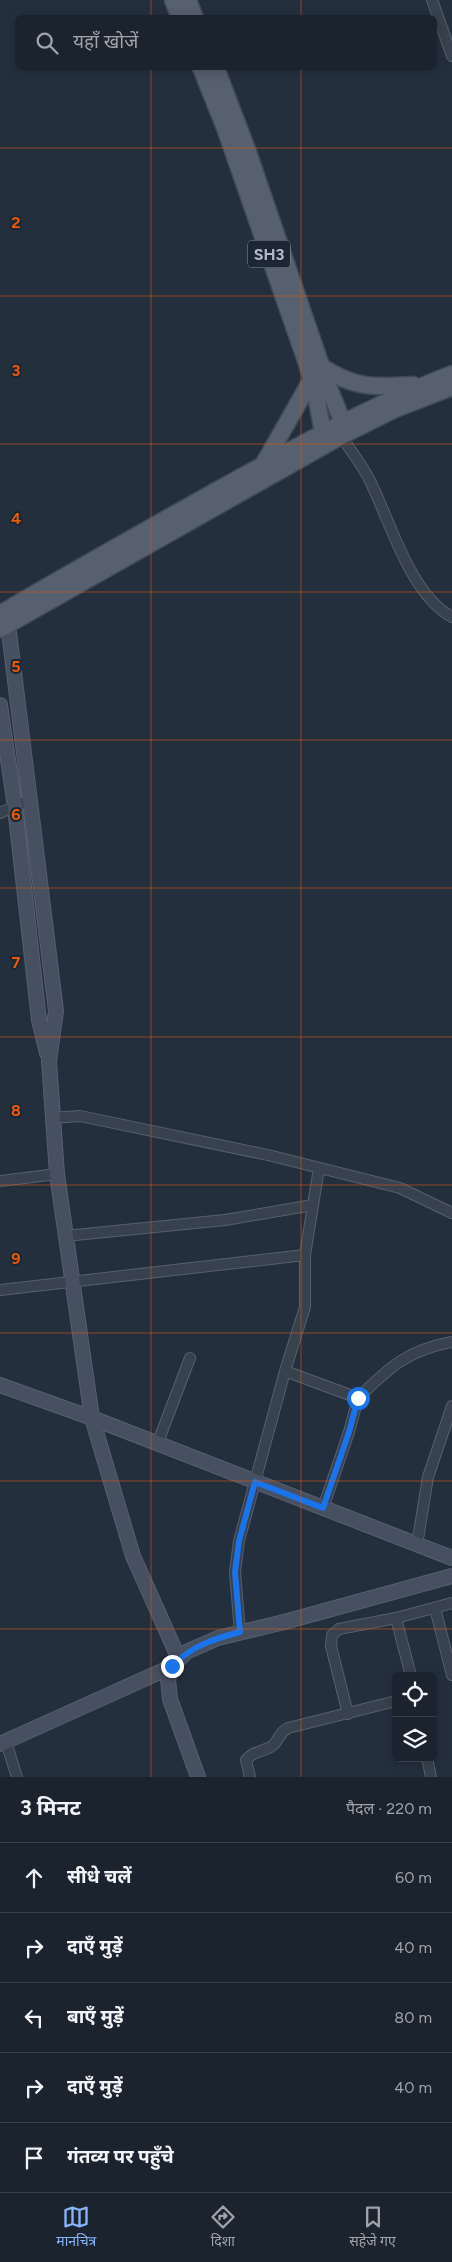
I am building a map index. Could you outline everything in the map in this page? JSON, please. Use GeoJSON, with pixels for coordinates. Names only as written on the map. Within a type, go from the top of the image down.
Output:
{"type":"FeatureCollection","features":[{"type":"Feature","properties":{"kind":"main road"},"geometry":{"type":"LineString","coordinates":[[173,0],[179,15]]}},
{"type":"Feature","properties":{"kind":"main road"},"geometry":{"type":"LineString","coordinates":[[188,0],[194,15]]}},
{"type":"Feature","properties":{"kind":"main road","name":"SH3"},"geometry":{"type":"LineString","coordinates":[[202,70],[317,373],[344,430]]}},
{"type":"Feature","properties":{"kind":"main road","name":"SH3"},"geometry":{"type":"LineString","coordinates":[[217,70],[248,152],[317,373],[325,439]]}},
{"type":"Feature","properties":{"kind":"main road"},"geometry":{"type":"LineString","coordinates":[[263,465],[317,373],[367,386],[424,385]]}},
{"type":"Feature","properties":{"kind":"main road"},"geometry":{"type":"LineString","coordinates":[[344,430],[380,403],[452,374]]}},
{"type":"Feature","properties":{"kind":"main road"},"geometry":{"type":"LineString","coordinates":[[3,620],[263,465],[452,387]]}},
{"type":"Feature","properties":{"kind":"main road"},"geometry":{"type":"LineString","coordinates":[[3,620],[325,439]]}},
{"type":"Feature","properties":{"kind":"street"},"geometry":{"type":"LineString","coordinates":[[432,0],[452,56]]}},
{"type":"Feature","properties":{"kind":"street"},"geometry":{"type":"LineString","coordinates":[[344,430],[370,480],[410,569],[439,610],[452,617]]}},
{"type":"Feature","properties":{"kind":"street"},"geometry":{"type":"LineString","coordinates":[[3,620],[30,800],[56,1011],[49,1061]]}},
{"type":"Feature","properties":{"kind":"street"},"geometry":{"type":"LineString","coordinates":[[0,705],[15,807],[39,1020],[49,1061],[57,1174],[92,1418],[133,1556],[176,1663]]}},
{"type":"Feature","properties":{"kind":"street"},"geometry":{"type":"LineString","coordinates":[[0,813],[30,800]]}},
{"type":"Feature","properties":{"kind":"street"},"geometry":{"type":"LineString","coordinates":[[52,1118],[80,1116],[222,1145],[400,1188],[452,1212]]}},
{"type":"Feature","properties":{"kind":"street"},"geometry":{"type":"LineString","coordinates":[[240,1632],[235,1572],[239,1541],[262,1448],[305,1306],[305,1255],[319,1168]]}},
{"type":"Feature","properties":{"kind":"street"},"geometry":{"type":"LineString","coordinates":[[0,1180],[57,1174]]}},
{"type":"Feature","properties":{"kind":"street"},"geometry":{"type":"LineString","coordinates":[[65,1236],[225,1220],[313,1205]]}},
{"type":"Feature","properties":{"kind":"street"},"geometry":{"type":"LineString","coordinates":[[0,1290],[305,1255]]}},
{"type":"Feature","properties":{"kind":"street"},"geometry":{"type":"LineString","coordinates":[[323,1508],[349,1432],[358,1398],[386,1371],[407,1355],[433,1345],[452,1342]]}},
{"type":"Feature","properties":{"kind":"street"},"geometry":{"type":"LineString","coordinates":[[158,1442],[190,1358]]}},
{"type":"Feature","properties":{"kind":"street"},"geometry":{"type":"LineString","coordinates":[[285,1371],[358,1398]]}},
{"type":"Feature","properties":{"kind":"street"},"geometry":{"type":"LineString","coordinates":[[0,1385],[158,1442],[255,1482],[452,1558]]}},
{"type":"Feature","properties":{"kind":"street"},"geometry":{"type":"LineString","coordinates":[[417,1545],[428,1477],[452,1406]]}},
{"type":"Feature","properties":{"kind":"street"},"geometry":{"type":"LineString","coordinates":[[198,1777],[170,1699],[168,1679],[176,1663],[186,1652],[218,1638],[452,1576]]}},
{"type":"Feature","properties":{"kind":"street"},"geometry":{"type":"LineString","coordinates":[[348,1714],[331,1646],[332,1636],[339,1629],[396,1618],[452,1603]]}},
{"type":"Feature","properties":{"kind":"street"},"geometry":{"type":"LineString","coordinates":[[435,1608],[452,1676]]}},
{"type":"Feature","properties":{"kind":"street"},"geometry":{"type":"LineString","coordinates":[[396,1618],[411,1672]]}},
{"type":"Feature","properties":{"kind":"street"},"geometry":{"type":"LineString","coordinates":[[17,1777],[3,1743],[176,1663]]}},
{"type":"Feature","properties":{"kind":"street"},"geometry":{"type":"LineString","coordinates":[[250,1777],[246,1760],[251,1754],[271,1746],[281,1732],[288,1728],[392,1702]]}},
{"type":"Feature","properties":{"kind":"street"},"geometry":{"type":"LineString","coordinates":[[427,1762],[429,1776]]}},
{"type":"Feature","properties":{"kind":"route"},"geometry":{"type":"LineString","coordinates":[[172,1666],[186,1652],[218,1638],[240,1632],[235,1572],[239,1541],[255,1482],[323,1508],[349,1432],[358,1398]]}}]}
